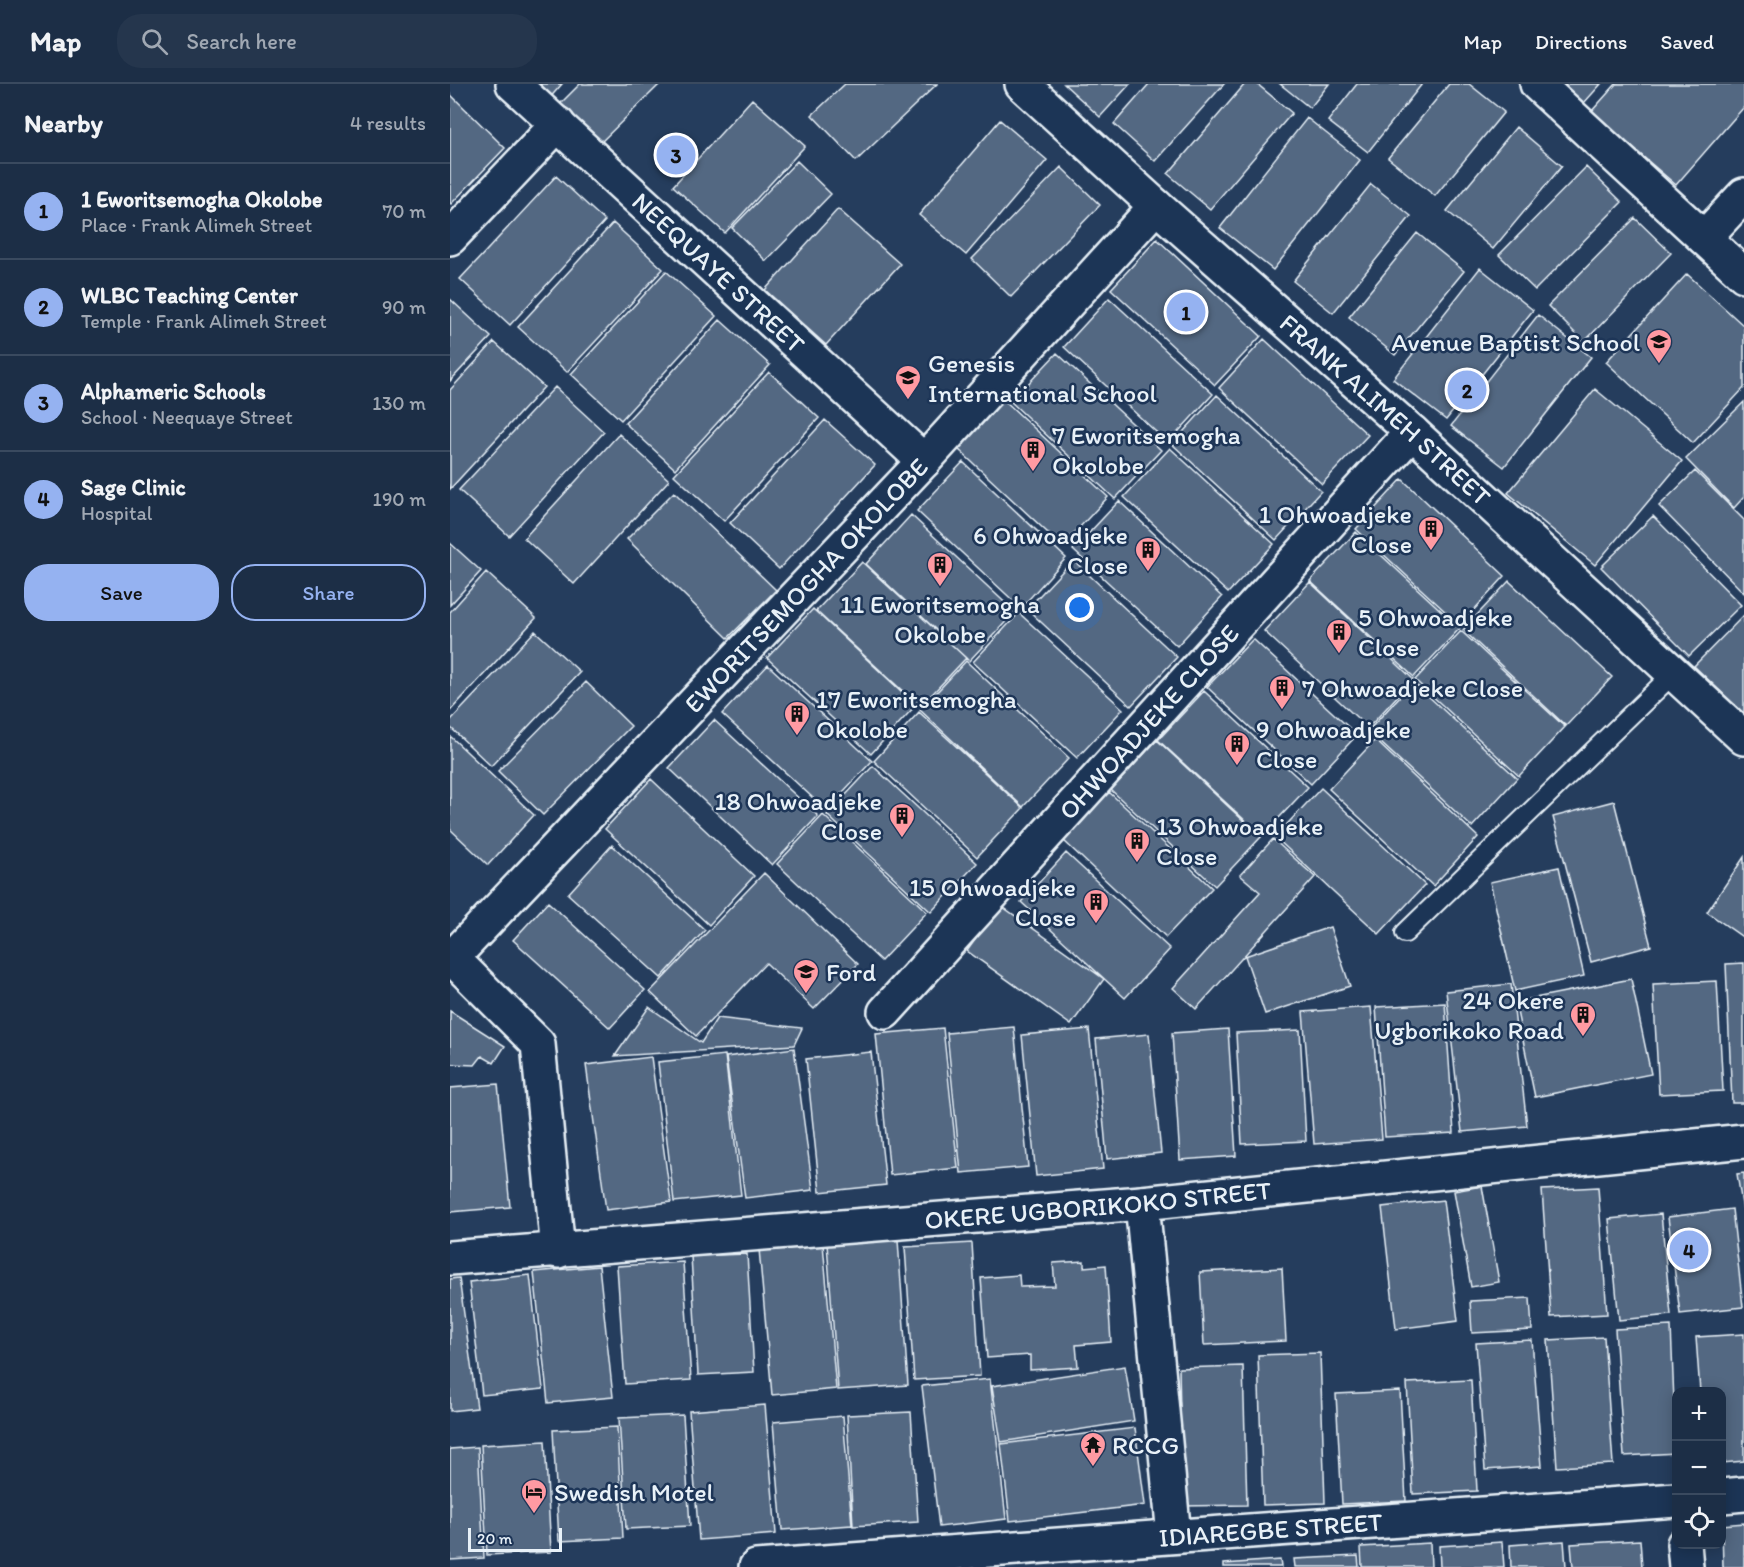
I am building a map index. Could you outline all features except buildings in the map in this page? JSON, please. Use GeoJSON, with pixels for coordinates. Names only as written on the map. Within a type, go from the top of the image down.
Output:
{"type":"FeatureCollection","features":[{"type":"Feature","properties":{"kind":"street","name":"NEEQUAYE STREET"},"geometry":{"type":"LineString","coordinates":[[513,84],[924,461]]}},
{"type":"Feature","properties":{"kind":"street","name":"FRANK ALIMEH STREET"},"geometry":{"type":"LineString","coordinates":[[1022,84],[1156,206],[1412,432],[1744,738]]}},
{"type":"Feature","properties":{"kind":"street"},"geometry":{"type":"LineString","coordinates":[[1538,84],[1744,275]]}},
{"type":"Feature","properties":{"kind":"street"},"geometry":{"type":"LineString","coordinates":[[450,238],[558,124]]}},
{"type":"Feature","properties":{"kind":"street"},"geometry":{"type":"LineString","coordinates":[[1704,238],[1744,195]]}},
{"type":"Feature","properties":{"kind":"street","name":"EWORITSEMOGHA OKOLOBE"},"geometry":{"type":"LineString","coordinates":[[451,957],[924,461],[1156,206]]}},
{"type":"Feature","properties":{"kind":"street","name":"OHWOADJEKE CLOSE"},"geometry":{"type":"LineString","coordinates":[[885,1012],[1412,432]]}},
{"type":"Feature","properties":{"kind":"street"},"geometry":{"type":"LineString","coordinates":[[451,957],[538,1044],[558,1251]]}},
{"type":"Feature","properties":{"kind":"street","name":"OKERE UGBORIKOKO STREET"},"geometry":{"type":"LineString","coordinates":[[450,1258],[1142,1203],[1744,1141]]}},
{"type":"Feature","properties":{"kind":"street"},"geometry":{"type":"LineString","coordinates":[[1142,1203],[1174,1536]]}},
{"type":"Feature","properties":{"kind":"street"},"geometry":{"type":"LineString","coordinates":[[1726,1496],[1744,1494]]}},
{"type":"Feature","properties":{"kind":"street","name":"IDIAREGBE STREET"},"geometry":{"type":"LineString","coordinates":[[756,1567],[1672,1500]]}},
{"type":"Feature","properties":{"kind":"street"},"geometry":{"type":"LineString","coordinates":[[1684,1549],[1686,1567]]}},
{"type":"Feature","properties":{"kind":"lane"},"geometry":{"type":"LineString","coordinates":[[1405,933],[1674,673]]}},
{"type":"Feature","properties":{"kind":"place","name":"Alphameric Schools"},"geometry":{"type":"Point","coordinates":[676,155]}},
{"type":"Feature","properties":{"kind":"place","name":"1 Eworitsemogha Okolobe"},"geometry":{"type":"Point","coordinates":[1186,312]}},
{"type":"Feature","properties":{"kind":"place","name":"Avenue Baptist School"},"geometry":{"type":"Point","coordinates":[1659,365]}},
{"type":"Feature","properties":{"kind":"place","name":"WLBC Teaching Center"},"geometry":{"type":"Point","coordinates":[1467,390]}},
{"type":"Feature","properties":{"kind":"place","name":"Genesis International School"},"geometry":{"type":"Point","coordinates":[908,401]}},
{"type":"Feature","properties":{"kind":"place","name":"7 Eworitsemogha Okolobe"},"geometry":{"type":"Point","coordinates":[1033,473]}},
{"type":"Feature","properties":{"kind":"place","name":"1 Ohwoadjeke Close"},"geometry":{"type":"Point","coordinates":[1431,552]}},
{"type":"Feature","properties":{"kind":"place","name":"6 Ohwoadjeke Close"},"geometry":{"type":"Point","coordinates":[1148,573]}},
{"type":"Feature","properties":{"kind":"place","name":"11 Eworitsemogha Okolobe"},"geometry":{"type":"Point","coordinates":[940,588]}},
{"type":"Feature","properties":{"kind":"place","name":"5 Ohwoadjeke Close"},"geometry":{"type":"Point","coordinates":[1339,655]}},
{"type":"Feature","properties":{"kind":"place","name":"7 Ohwoadjeke Close"},"geometry":{"type":"Point","coordinates":[1282,711]}},
{"type":"Feature","properties":{"kind":"place","name":"17 Eworitsemogha Okolobe"},"geometry":{"type":"Point","coordinates":[797,737]}},
{"type":"Feature","properties":{"kind":"place","name":"9 Ohwoadjeke Close"},"geometry":{"type":"Point","coordinates":[1237,767]}},
{"type":"Feature","properties":{"kind":"place","name":"18 Ohwoadjeke Close"},"geometry":{"type":"Point","coordinates":[902,839]}},
{"type":"Feature","properties":{"kind":"place","name":"13 Ohwoadjeke Close"},"geometry":{"type":"Point","coordinates":[1137,864]}},
{"type":"Feature","properties":{"kind":"place","name":"15 Ohwoadjeke Close"},"geometry":{"type":"Point","coordinates":[1096,925]}},
{"type":"Feature","properties":{"kind":"place","name":"Ford"},"geometry":{"type":"Point","coordinates":[806,995]}},
{"type":"Feature","properties":{"kind":"place","name":"24 Okere Ugborikoko Road"},"geometry":{"type":"Point","coordinates":[1583,1038]}},
{"type":"Feature","properties":{"kind":"place","name":"Sage Clinic"},"geometry":{"type":"Point","coordinates":[1689,1250]}},
{"type":"Feature","properties":{"kind":"place","name":"RCCG"},"geometry":{"type":"Point","coordinates":[1093,1468]}},
{"type":"Feature","properties":{"kind":"place","name":"Swedish Motel"},"geometry":{"type":"Point","coordinates":[534,1515]}}]}
